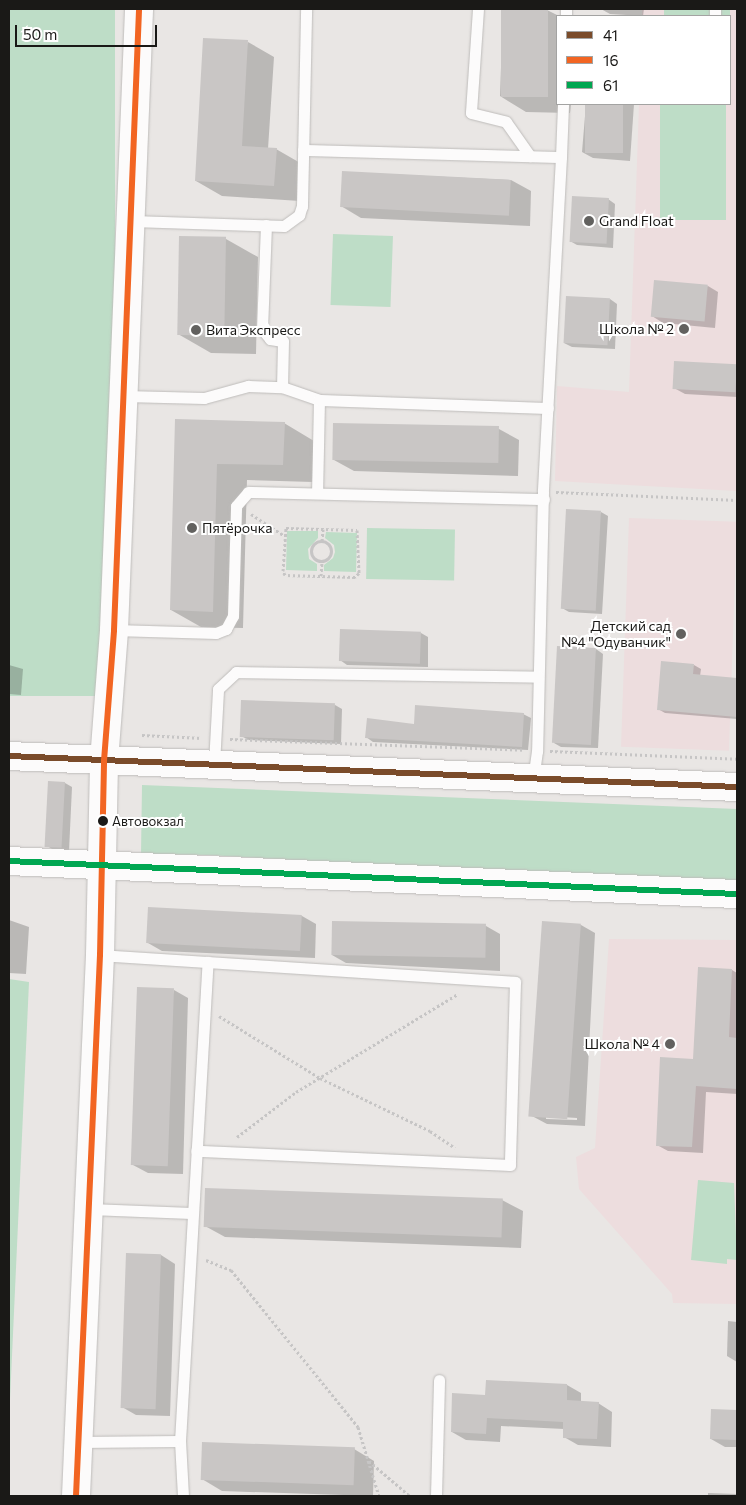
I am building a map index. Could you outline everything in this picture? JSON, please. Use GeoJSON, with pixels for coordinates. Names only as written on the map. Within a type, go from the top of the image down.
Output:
{"type":"FeatureCollection","features":[{"type":"Feature","properties":{"kind":"main road"},"geometry":{"type":"LineString","coordinates":[[76,1496],[100,955],[104,761],[114,630],[132,221],[139,9]]}},
{"type":"Feature","properties":{"kind":"main road"},"geometry":{"type":"LineString","coordinates":[[9,756],[104,761],[215,751],[533,779],[737,788]]}},
{"type":"Feature","properties":{"kind":"main road"},"geometry":{"type":"LineString","coordinates":[[9,861],[102,867],[737,894]]}},
{"type":"Feature","properties":{"kind":"lane"},"geometry":{"type":"LineString","coordinates":[[132,221],[284,226],[299,216],[303,150],[306,9]]}},
{"type":"Feature","properties":{"kind":"lane"},"geometry":{"type":"LineString","coordinates":[[478,9],[471,113],[506,122],[530,156]]}},
{"type":"Feature","properties":{"kind":"lane"},"geometry":{"type":"LineString","coordinates":[[533,779],[537,750],[543,495],[563,105]]}},
{"type":"Feature","properties":{"kind":"lane"},"geometry":{"type":"LineString","coordinates":[[303,150],[561,157]]}},
{"type":"Feature","properties":{"kind":"lane"},"geometry":{"type":"LineString","coordinates":[[266,225],[262,329],[270,340],[283,342],[282,387]]}},
{"type":"Feature","properties":{"kind":"lane"},"geometry":{"type":"LineString","coordinates":[[124,396],[204,398],[248,386],[282,387],[319,400],[548,408]]}},
{"type":"Feature","properties":{"kind":"lane"},"geometry":{"type":"LineString","coordinates":[[317,493],[319,400]]}},
{"type":"Feature","properties":{"kind":"lane"},"geometry":{"type":"LineString","coordinates":[[114,630],[216,633],[226,629],[233,616],[236,504],[243,495],[252,491],[543,495]]}},
{"type":"Feature","properties":{"kind":"lane"},"geometry":{"type":"LineString","coordinates":[[215,751],[218,689],[236,672],[538,677]]}},
{"type":"Feature","properties":{"kind":"lane"},"geometry":{"type":"LineString","coordinates":[[100,955],[515,982],[510,1165],[196,1151]]}},
{"type":"Feature","properties":{"kind":"lane"},"geometry":{"type":"LineString","coordinates":[[183,1496],[180,1441],[208,962]]}},
{"type":"Feature","properties":{"kind":"lane"},"geometry":{"type":"LineString","coordinates":[[88,1210],[192,1214]]}},
{"type":"Feature","properties":{"kind":"lane"},"geometry":{"type":"LineString","coordinates":[[436,1496],[439,1380]]}},
{"type":"Feature","properties":{"kind":"lane"},"geometry":{"type":"LineString","coordinates":[[79,1442],[180,1441]]}},
{"type":"Feature","properties":{"kind":"path"},"geometry":{"type":"LineString","coordinates":[[543,495],[737,500]]}},
{"type":"Feature","properties":{"kind":"path"},"geometry":{"type":"LineString","coordinates":[[236,504],[284,536]]}},
{"type":"Feature","properties":{"kind":"path"},"geometry":{"type":"LineString","coordinates":[[288,528],[322,529],[360,532],[359,573],[355,577],[284,574],[284,536],[288,528]]}},
{"type":"Feature","properties":{"kind":"path"},"geometry":{"type":"LineString","coordinates":[[322,529],[322,541],[331,550],[328,559],[322,561],[313,558],[310,549],[313,544],[322,541]]}},
{"type":"Feature","properties":{"kind":"path"},"geometry":{"type":"LineString","coordinates":[[321,576],[322,561]]}},
{"type":"Feature","properties":{"kind":"path"},"geometry":{"type":"LineString","coordinates":[[142,735],[215,751],[537,750],[737,758]]}},
{"type":"Feature","properties":{"kind":"path"},"geometry":{"type":"LineString","coordinates":[[219,1152],[296,1092],[478,979]]}},
{"type":"Feature","properties":{"kind":"path"},"geometry":{"type":"LineString","coordinates":[[205,1009],[320,1078],[430,1131],[479,1163]]}},
{"type":"Feature","properties":{"kind":"path"},"geometry":{"type":"LineString","coordinates":[[190,1254],[231,1270],[358,1426],[379,1496]]}},
{"type":"Feature","properties":{"kind":"path"},"geometry":{"type":"LineString","coordinates":[[368,1460],[410,1496]]}},
{"type":"Feature","properties":{"kind":"shaded area","name":"Школа № 2"},"geometry":{"type":"Polygon","coordinates":[[[642,9],[737,9],[737,491],[555,481],[557,386],[629,392],[639,105],[731,105],[731,15],[642,15],[642,9]]]}},
{"type":"Feature","properties":{"kind":"shaded area","name":"Детский сад №4 \"Одуванчик\""},"geometry":{"type":"Polygon","coordinates":[[[629,518],[737,522],[729,751],[621,747],[629,518]]]}},
{"type":"Feature","properties":{"kind":"shaded area","name":"Школа № 4"},"geometry":{"type":"Polygon","coordinates":[[[609,939],[737,940],[737,1304],[673,1303],[672,1294],[579,1189],[576,1157],[595,1148],[609,939]]]}},
{"type":"Feature","properties":{"kind":"green space"},"geometry":{"type":"Polygon","coordinates":[[[9,9],[115,9],[115,696],[9,696],[9,9]]]}},
{"type":"Feature","properties":{"kind":"green space"},"geometry":{"type":"Polygon","coordinates":[[[664,9],[730,9],[730,15],[664,15],[664,9]]]}},
{"type":"Feature","properties":{"kind":"green space"},"geometry":{"type":"Polygon","coordinates":[[[660,105],[726,105],[726,220],[660,220],[660,105]]]}},
{"type":"Feature","properties":{"kind":"green space"},"geometry":{"type":"Polygon","coordinates":[[[333,234],[393,236],[390,307],[331,305],[333,234]]]}},
{"type":"Feature","properties":{"kind":"green space"},"geometry":{"type":"Polygon","coordinates":[[[367,528],[455,530],[454,581],[366,579],[367,528]]]}},
{"type":"Feature","properties":{"kind":"green space"},"geometry":{"type":"Polygon","coordinates":[[[287,531],[318,531],[318,538],[308,549],[309,559],[317,564],[317,571],[286,570],[287,531]]]}},
{"type":"Feature","properties":{"kind":"green space"},"geometry":{"type":"Polygon","coordinates":[[[326,532],[357,533],[356,572],[324,571],[324,565],[333,558],[335,552],[334,545],[325,538],[326,532]]]}},
{"type":"Feature","properties":{"kind":"green space"},"geometry":{"type":"Polygon","coordinates":[[[142,785],[737,809],[737,881],[506,872],[207,855],[141,854],[142,785]]]}},
{"type":"Feature","properties":{"kind":"green space"},"geometry":{"type":"Polygon","coordinates":[[[9,979],[29,982],[9,1422],[9,979]]]}},
{"type":"Feature","properties":{"kind":"green space"},"geometry":{"type":"Polygon","coordinates":[[[698,1180],[734,1183],[737,1260],[727,1259],[727,1264],[691,1260],[698,1180]]]}},
{"type":"Feature","properties":{"kind":"building"},"geometry":{"type":"Polygon","coordinates":[[[501,9],[548,9],[548,97],[501,97],[501,9]]]}},
{"type":"Feature","properties":{"kind":"building"},"geometry":{"type":"Polygon","coordinates":[[[203,38],[248,40],[242,146],[277,148],[274,186],[195,181],[203,38]]]}},
{"type":"Feature","properties":{"kind":"building"},"geometry":{"type":"Polygon","coordinates":[[[585,105],[623,105],[623,153],[585,153],[585,105]]]}},
{"type":"Feature","properties":{"kind":"building"},"geometry":{"type":"Polygon","coordinates":[[[342,171],[511,180],[509,216],[340,207],[342,171]]]}},
{"type":"Feature","properties":{"kind":"building"},"geometry":{"type":"Polygon","coordinates":[[[572,196],[609,198],[607,244],[570,242],[572,196]]]}},
{"type":"Feature","properties":{"kind":"building"},"geometry":{"type":"Polygon","coordinates":[[[179,236],[226,237],[224,336],[177,335],[179,236]]]}},
{"type":"Feature","properties":{"kind":"building"},"geometry":{"type":"Polygon","coordinates":[[[654,280],[708,285],[705,322],[651,317],[654,280]]]}},
{"type":"Feature","properties":{"kind":"building"},"geometry":{"type":"Polygon","coordinates":[[[566,296],[610,298],[607,345],[564,343],[566,296]]]}},
{"type":"Feature","properties":{"kind":"building"},"geometry":{"type":"Polygon","coordinates":[[[674,361],[737,364],[735,392],[673,389],[674,361]]]}},
{"type":"Feature","properties":{"kind":"building"},"geometry":{"type":"Polygon","coordinates":[[[175,419],[285,422],[283,465],[217,464],[213,612],[170,610],[175,419]]]}},
{"type":"Feature","properties":{"kind":"building"},"geometry":{"type":"Polygon","coordinates":[[[333,423],[499,426],[498,463],[332,460],[333,423]]]}},
{"type":"Feature","properties":{"kind":"building"},"geometry":{"type":"Polygon","coordinates":[[[566,509],[601,511],[596,611],[561,609],[566,509]]]}},
{"type":"Feature","properties":{"kind":"building"},"geometry":{"type":"Polygon","coordinates":[[[340,629],[421,632],[420,664],[339,661],[340,629]]]}},
{"type":"Feature","properties":{"kind":"building"},"geometry":{"type":"Polygon","coordinates":[[[557,646],[596,648],[591,745],[552,743],[557,646]]]}},
{"type":"Feature","properties":{"kind":"building"},"geometry":{"type":"Polygon","coordinates":[[[661,661],[694,664],[693,674],[737,678],[737,717],[657,710],[661,661]]]}},
{"type":"Feature","properties":{"kind":"building"},"geometry":{"type":"Polygon","coordinates":[[[241,700],[335,703],[334,740],[240,737],[241,700]]]}},
{"type":"Feature","properties":{"kind":"building"},"geometry":{"type":"Polygon","coordinates":[[[415,705],[524,713],[522,747],[365,738],[367,718],[414,724],[415,705]]]}},
{"type":"Feature","properties":{"kind":"building"},"geometry":{"type":"Polygon","coordinates":[[[48,781],[65,782],[62,848],[45,847],[48,781]]]}},
{"type":"Feature","properties":{"kind":"building"},"geometry":{"type":"Polygon","coordinates":[[[148,907],[302,915],[300,951],[146,943],[148,907]]]}},
{"type":"Feature","properties":{"kind":"building"},"geometry":{"type":"Polygon","coordinates":[[[332,921],[486,924],[485,958],[331,955],[332,921]]]}},
{"type":"Feature","properties":{"kind":"building"},"geometry":{"type":"Polygon","coordinates":[[[542,921],[581,924],[567,1119],[528,1117],[542,921]]]}},
{"type":"Feature","properties":{"kind":"building"},"geometry":{"type":"Polygon","coordinates":[[[698,967],[732,969],[729,1037],[737,1038],[737,1089],[696,1086],[692,1147],[656,1146],[660,1057],[693,1059],[698,967]]]}},
{"type":"Feature","properties":{"kind":"building"},"geometry":{"type":"Polygon","coordinates":[[[137,987],[174,988],[168,1166],[131,1165],[137,987]]]}},
{"type":"Feature","properties":{"kind":"building"},"geometry":{"type":"Polygon","coordinates":[[[205,1188],[503,1198],[501,1237],[204,1227],[205,1188]]]}},
{"type":"Feature","properties":{"kind":"building"},"geometry":{"type":"Polygon","coordinates":[[[126,1253],[161,1254],[156,1409],[121,1408],[126,1253]]]}},
{"type":"Feature","properties":{"kind":"building"},"geometry":{"type":"Polygon","coordinates":[[[486,1380],[567,1384],[567,1400],[599,1402],[597,1439],[563,1438],[563,1422],[487,1418],[486,1434],[451,1432],[452,1393],[485,1395],[486,1380]]]}},
{"type":"Feature","properties":{"kind":"building"},"geometry":{"type":"Polygon","coordinates":[[[711,1409],[737,1410],[736,1440],[710,1439],[711,1409]]]}},
{"type":"Feature","properties":{"kind":"building"},"geometry":{"type":"Polygon","coordinates":[[[202,1442],[355,1447],[354,1485],[201,1480],[202,1442]]]}},
{"type":"Feature","properties":{"kind":"transit line","name":"16"},"geometry":{"type":"LineString","coordinates":[[76,1496],[100,955],[104,761],[114,630],[139,9]]}},
{"type":"Feature","properties":{"kind":"transit line","name":"41"},"geometry":{"type":"LineString","coordinates":[[9,756],[737,787]]}},
{"type":"Feature","properties":{"kind":"transit line","name":"61"},"geometry":{"type":"LineString","coordinates":[[9,861],[737,894]]}},
{"type":"Feature","properties":{"kind":"place","name":"Grand Float"},"geometry":{"type":"Point","coordinates":[589,221]}},
{"type":"Feature","properties":{"kind":"place","name":"Школа № 2"},"geometry":{"type":"Point","coordinates":[684,329]}},
{"type":"Feature","properties":{"kind":"place","name":"Вита Экспресс"},"geometry":{"type":"Point","coordinates":[196,330]}},
{"type":"Feature","properties":{"kind":"place","name":"Пятёрочка"},"geometry":{"type":"Point","coordinates":[192,528]}},
{"type":"Feature","properties":{"kind":"place","name":"Детский сад №4 \"Одуванчик\""},"geometry":{"type":"Point","coordinates":[681,634]}},
{"type":"Feature","properties":{"kind":"place","name":"Автовокзал"},"geometry":{"type":"Point","coordinates":[103,821]}},
{"type":"Feature","properties":{"kind":"place","name":"Школа № 4"},"geometry":{"type":"Point","coordinates":[670,1044]}}]}
